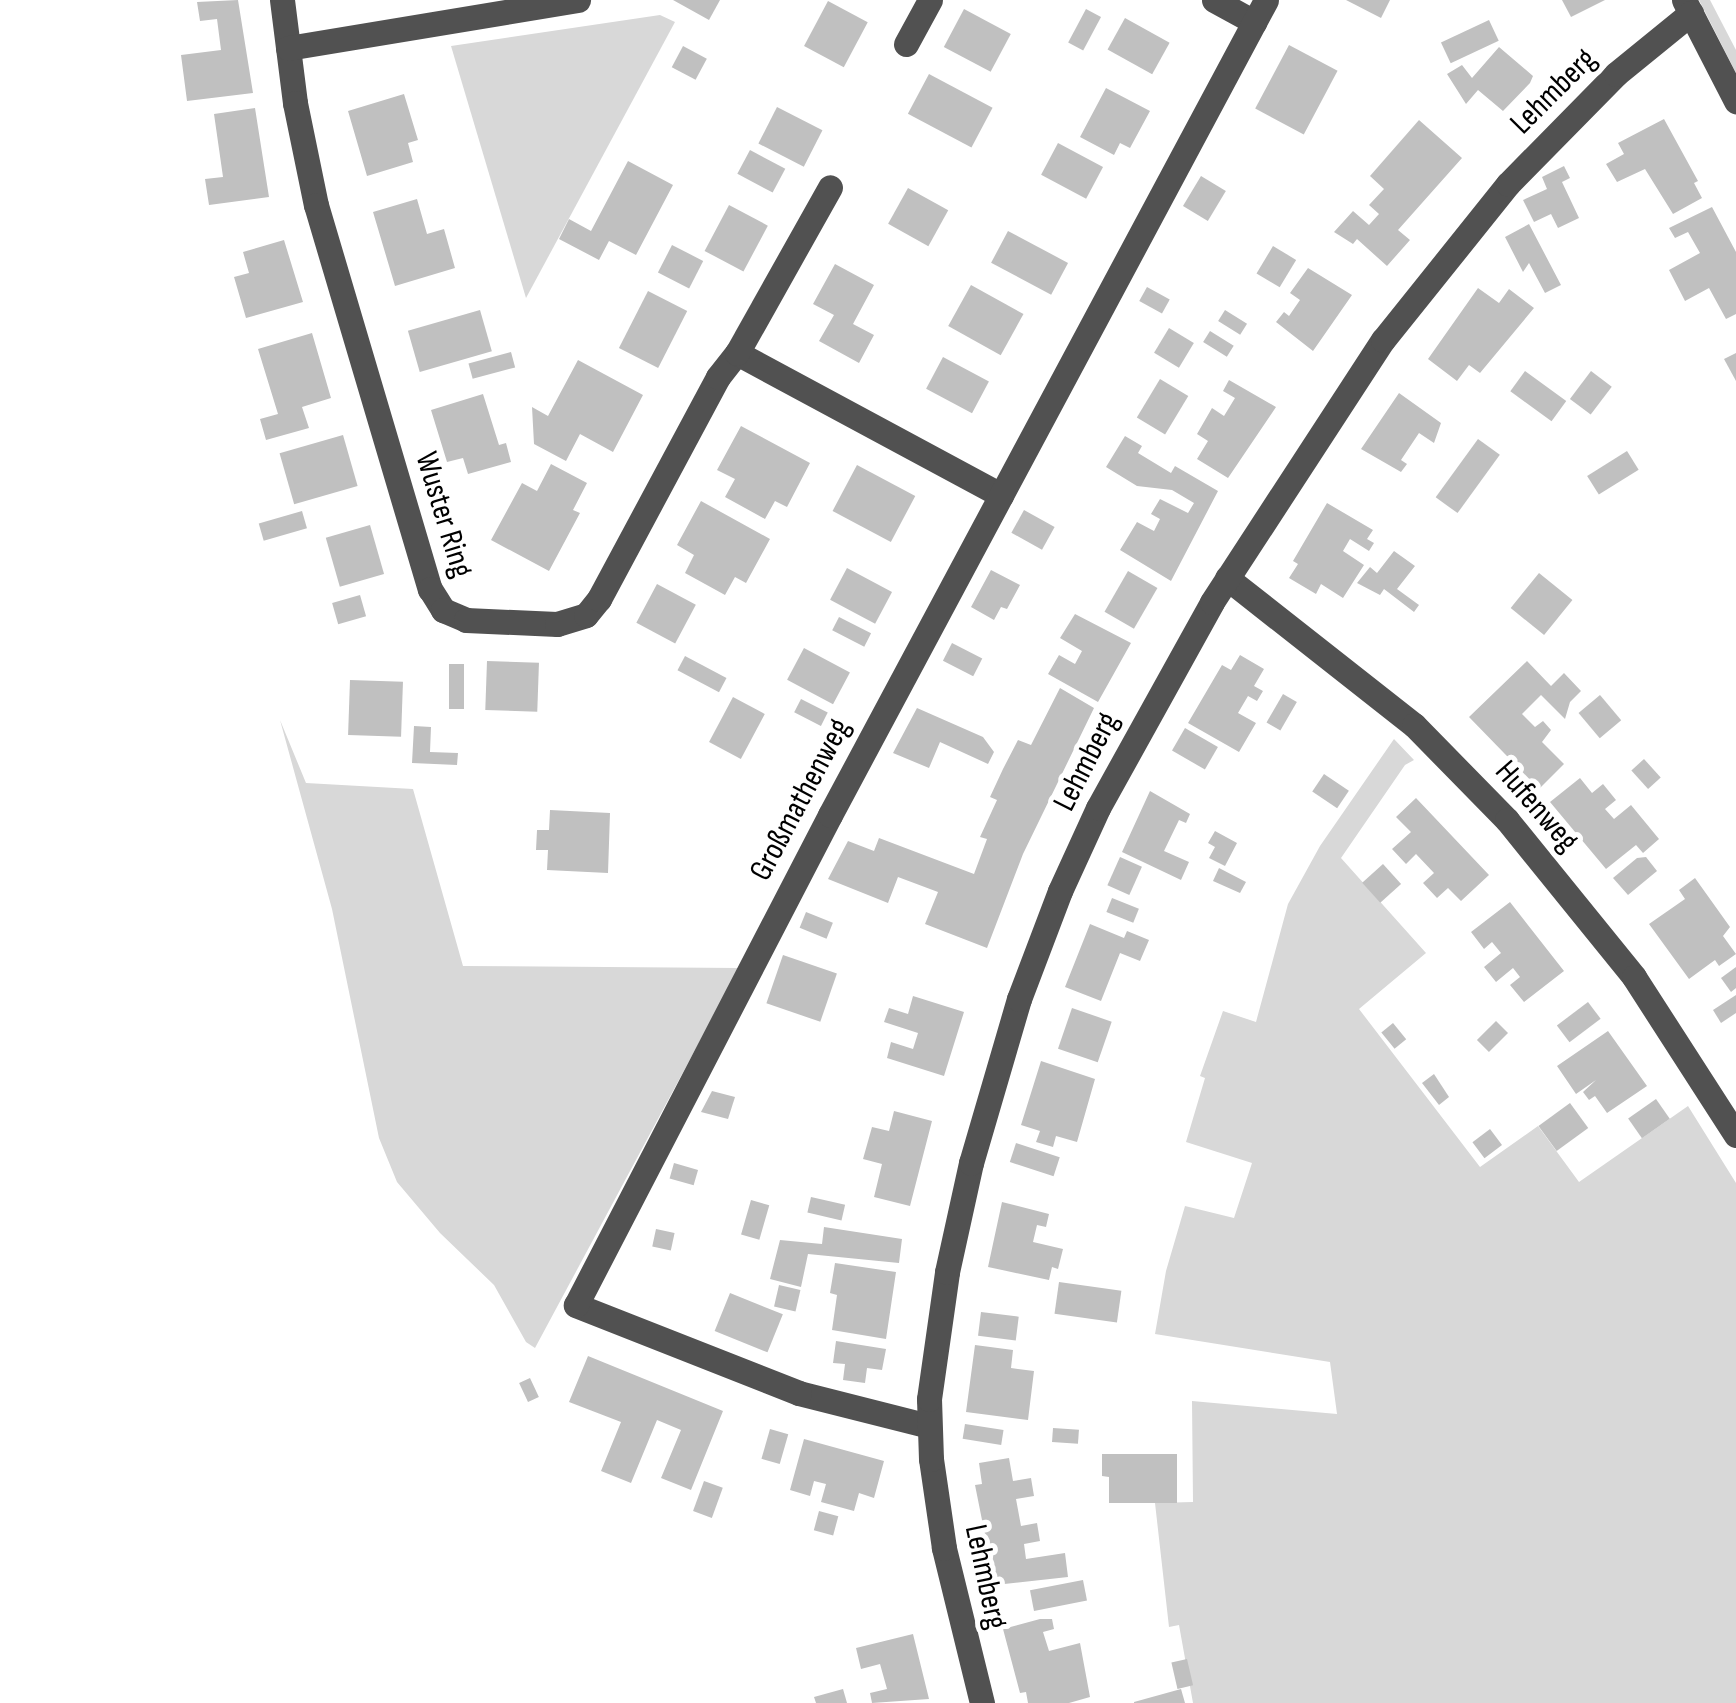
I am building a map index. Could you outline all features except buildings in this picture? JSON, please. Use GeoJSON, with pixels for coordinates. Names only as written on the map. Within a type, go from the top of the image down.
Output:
{"type":"FeatureCollection","features":[{"type":"Feature","properties":{"kind":"street","name":"Wuster Ring"},"geometry":{"type":"LineString","coordinates":[[282,0],[316,205],[430,589],[443,610],[466,620],[557,624],[586,615],[599,599],[718,377],[738,353],[830,187]]}},
{"type":"Feature","properties":{"kind":"street"},"geometry":{"type":"LineString","coordinates":[[288,48],[578,0]]}},
{"type":"Feature","properties":{"kind":"street"},"geometry":{"type":"LineString","coordinates":[[906,44],[930,0]]}},
{"type":"Feature","properties":{"kind":"street"},"geometry":{"type":"LineString","coordinates":[[1214,0],[1260,11]]}},
{"type":"Feature","properties":{"kind":"street"},"geometry":{"type":"LineString","coordinates":[[1687,6],[1736,101]]}},
{"type":"Feature","properties":{"kind":"street","name":"Lehmberg"},"geometry":{"type":"LineString","coordinates":[[982,1703],[944,1548],[929,1426],[938,1323],[951,1254],[971,1163],[1018,1000],[1098,808],[1227,578],[1330,417],[1456,244],[1508,184],[1687,6]]}},
{"type":"Feature","properties":{"kind":"street","name":"Großmathenweg"},"geometry":{"type":"LineString","coordinates":[[929,1426],[799,1392],[576,1305],[1260,11]]}},
{"type":"Feature","properties":{"kind":"street"},"geometry":{"type":"LineString","coordinates":[[738,353],[1001,495]]}},
{"type":"Feature","properties":{"kind":"street","name":"Hufenweg"},"geometry":{"type":"LineString","coordinates":[[1227,578],[1414,726],[1508,820],[1634,978],[1736,1134]]}},
{"type":"Feature","properties":{"kind":"shaded area"},"geometry":{"type":"Polygon","coordinates":[[[1699,0],[1710,0],[1736,50],[1736,73],[1699,0]]]}},
{"type":"Feature","properties":{"kind":"shaded area"},"geometry":{"type":"Polygon","coordinates":[[[660,15],[675,22],[526,298],[451,46],[660,15]]]}},
{"type":"Feature","properties":{"kind":"shaded area"},"geometry":{"type":"Polygon","coordinates":[[[280,720],[306,783],[413,789],[463,966],[739,968],[535,1348],[526,1342],[494,1285],[440,1233],[397,1182],[379,1138],[332,909],[280,720]]]}},
{"type":"Feature","properties":{"kind":"shaded area"},"geometry":{"type":"Polygon","coordinates":[[[1394,739],[1414,760],[1405,765],[1341,858],[1426,953],[1359,1009],[1480,1167],[1538,1126],[1579,1182],[1688,1106],[1736,1183],[1736,1703],[1193,1703],[1179,1625],[1169,1627],[1155,1503],[1193,1502],[1192,1401],[1337,1414],[1330,1362],[1155,1334],[1166,1271],[1185,1206],[1234,1218],[1252,1163],[1186,1142],[1205,1078],[1200,1076],[1223,1011],[1256,1022],[1288,904],[1320,846],[1394,739]]]}}]}
